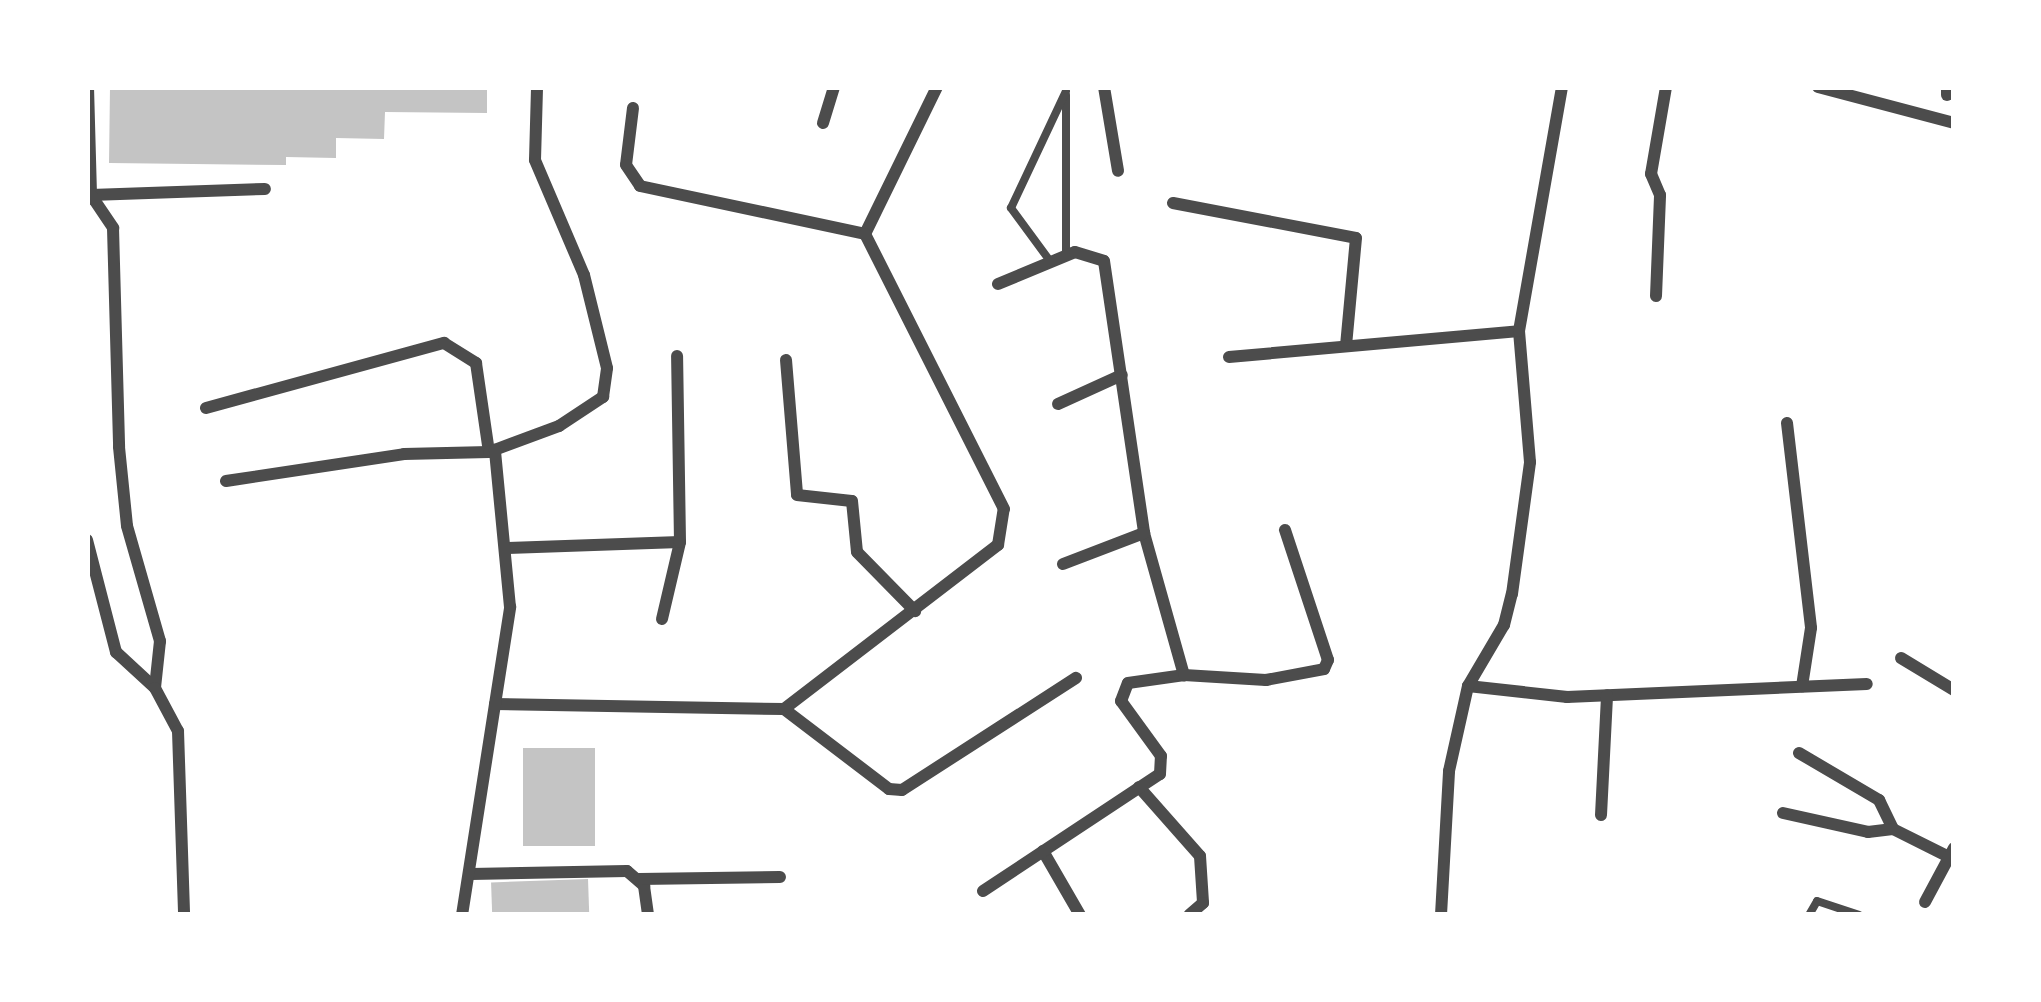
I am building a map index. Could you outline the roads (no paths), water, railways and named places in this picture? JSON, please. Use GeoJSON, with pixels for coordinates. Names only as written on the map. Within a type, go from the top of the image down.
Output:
{"type":"FeatureCollection","features":[{"type":"Feature","properties":{"kind":"street"},"geometry":{"type":"LineString","coordinates":[[88,87],[89,198],[113,228],[119,447],[127,526],[160,641],[155,688]]}},
{"type":"Feature","properties":{"kind":"street"},"geometry":{"type":"LineString","coordinates":[[226,481],[404,454],[492,451],[560,426],[603,397],[606,386],[584,275],[540,181],[537,87]]}},
{"type":"Feature","properties":{"kind":"street"},"geometry":{"type":"LineString","coordinates":[[823,123],[834,87]]}},
{"type":"Feature","properties":{"kind":"street"},"geometry":{"type":"LineString","coordinates":[[866,234],[937,87]]}},
{"type":"Feature","properties":{"kind":"street"},"geometry":{"type":"LineString","coordinates":[[1104,87],[1118,171]]}},
{"type":"Feature","properties":{"kind":"street"},"geometry":{"type":"LineString","coordinates":[[1441,915],[1449,771],[1468,686],[1504,625],[1512,594],[1530,462],[1519,331],[1562,87]]}},
{"type":"Feature","properties":{"kind":"street"},"geometry":{"type":"LineString","coordinates":[[1656,296],[1660,195],[1651,175],[1666,87]]}},
{"type":"Feature","properties":{"kind":"street"},"geometry":{"type":"LineString","coordinates":[[1818,87],[1954,123]]}},
{"type":"Feature","properties":{"kind":"street"},"geometry":{"type":"LineString","coordinates":[[633,108],[626,165],[652,192],[866,234]]}},
{"type":"Feature","properties":{"kind":"street"},"geometry":{"type":"LineString","coordinates":[[89,198],[265,189]]}},
{"type":"Feature","properties":{"kind":"street"},"geometry":{"type":"LineString","coordinates":[[1173,203],[1356,238],[1346,346]]}},
{"type":"Feature","properties":{"kind":"street"},"geometry":{"type":"LineString","coordinates":[[784,709],[998,544],[1004,509],[866,234]]}},
{"type":"Feature","properties":{"kind":"street"},"geometry":{"type":"LineString","coordinates":[[998,284],[1066,255],[1090,251],[1104,261],[1144,533],[1184,675]]}},
{"type":"Feature","properties":{"kind":"street"},"geometry":{"type":"LineString","coordinates":[[1228,357],[1519,331]]}},
{"type":"Feature","properties":{"kind":"street"},"geometry":{"type":"LineString","coordinates":[[206,408],[443,343],[476,363],[506,548],[509,607],[462,915]]}},
{"type":"Feature","properties":{"kind":"street"},"geometry":{"type":"LineString","coordinates":[[662,620],[680,542],[677,356]]}},
{"type":"Feature","properties":{"kind":"street"},"geometry":{"type":"LineString","coordinates":[[786,360],[796,495],[852,501],[857,552],[915,611]]}},
{"type":"Feature","properties":{"kind":"street"},"geometry":{"type":"LineString","coordinates":[[1058,404],[1122,375]]}},
{"type":"Feature","properties":{"kind":"street"},"geometry":{"type":"LineString","coordinates":[[1787,424],[1811,628],[1802,686]]}},
{"type":"Feature","properties":{"kind":"street"},"geometry":{"type":"LineString","coordinates":[[983,891],[1160,774],[1161,756],[1122,692],[1127,683],[1184,675],[1266,680],[1327,664],[1285,530]]}},
{"type":"Feature","properties":{"kind":"street"},"geometry":{"type":"LineString","coordinates":[[1063,564],[1144,533]]}},
{"type":"Feature","properties":{"kind":"street"},"geometry":{"type":"LineString","coordinates":[[87,540],[116,652],[155,688],[178,731],[184,915]]}},
{"type":"Feature","properties":{"kind":"street"},"geometry":{"type":"LineString","coordinates":[[506,548],[680,542]]}},
{"type":"Feature","properties":{"kind":"street"},"geometry":{"type":"LineString","coordinates":[[1901,658],[1954,690]]}},
{"type":"Feature","properties":{"kind":"street"},"geometry":{"type":"LineString","coordinates":[[495,704],[784,709],[889,788],[902,790],[1076,678]]}},
{"type":"Feature","properties":{"kind":"street"},"geometry":{"type":"LineString","coordinates":[[1468,686],[1606,695],[1867,684]]}},
{"type":"Feature","properties":{"kind":"street"},"geometry":{"type":"LineString","coordinates":[[1601,815],[1606,695]]}},
{"type":"Feature","properties":{"kind":"street"},"geometry":{"type":"LineString","coordinates":[[1799,753],[1879,800],[1893,829]]}},
{"type":"Feature","properties":{"kind":"street"},"geometry":{"type":"LineString","coordinates":[[1139,787],[1200,856],[1203,903],[1189,915]]}},
{"type":"Feature","properties":{"kind":"street"},"geometry":{"type":"LineString","coordinates":[[1783,812],[1868,832],[1893,829],[1951,852],[1925,902]]}},
{"type":"Feature","properties":{"kind":"street"},"geometry":{"type":"LineString","coordinates":[[1043,851],[1080,915]]}},
{"type":"Feature","properties":{"kind":"street"},"geometry":{"type":"LineString","coordinates":[[471,874],[627,871],[639,879],[780,878]]}},
{"type":"Feature","properties":{"kind":"street"},"geometry":{"type":"LineString","coordinates":[[639,879],[648,915]]}},
{"type":"Feature","properties":{"kind":"lane"},"geometry":{"type":"LineString","coordinates":[[1066,89],[1066,255]]}},
{"type":"Feature","properties":{"kind":"lane"},"geometry":{"type":"LineString","coordinates":[[1051,262],[1010,208],[1066,89]]}},
{"type":"Feature","properties":{"kind":"lane"},"geometry":{"type":"LineString","coordinates":[[1809,915],[1817,901],[1859,915]]}}]}
